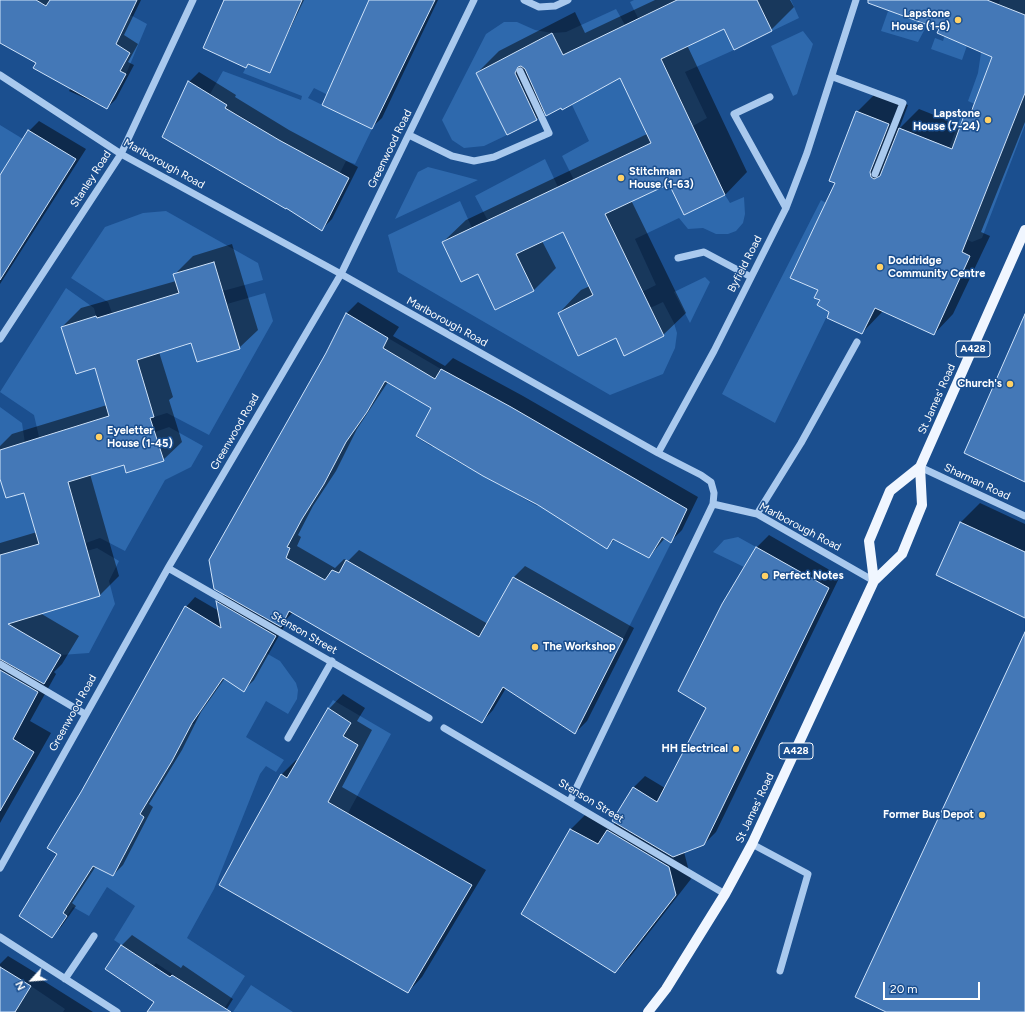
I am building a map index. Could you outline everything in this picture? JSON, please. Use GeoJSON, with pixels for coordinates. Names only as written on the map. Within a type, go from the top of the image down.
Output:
{"type":"FeatureCollection","features":[{"type":"Feature","properties":{"kind":"main road","name":"St James' Road"},"geometry":{"type":"LineString","coordinates":[[648,1012],[666,989],[725,894],[752,844],[874,581],[902,554],[922,505],[920,467],[1025,230]]}},
{"type":"Feature","properties":{"kind":"main road","name":"St James' Road"},"geometry":{"type":"LineString","coordinates":[[874,581],[869,541],[890,491],[920,467]]}},
{"type":"Feature","properties":{"kind":"street","name":"Stanley Road"},"geometry":{"type":"LineString","coordinates":[[0,339],[121,154],[193,0]]}},
{"type":"Feature","properties":{"kind":"street","name":"Greenwood Road"},"geometry":{"type":"LineString","coordinates":[[0,868],[168,568],[341,274],[474,0]]}},
{"type":"Feature","properties":{"kind":"street"},"geometry":{"type":"LineString","coordinates":[[524,0],[539,6],[556,6],[568,0]]}},
{"type":"Feature","properties":{"kind":"street","name":"Byfield Road"},"geometry":{"type":"LineString","coordinates":[[658,453],[714,351],[786,208],[833,77],[856,0]]}},
{"type":"Feature","properties":{"kind":"street"},"geometry":{"type":"LineString","coordinates":[[409,135],[452,156],[474,161],[494,157],[549,133],[520,72]]}},
{"type":"Feature","properties":{"kind":"street","name":"Marlborough Road"},"geometry":{"type":"LineString","coordinates":[[0,75],[121,154],[341,274],[658,453],[701,475],[711,482],[714,493],[713,504],[757,514],[874,581]]}},
{"type":"Feature","properties":{"kind":"street"},"geometry":{"type":"LineString","coordinates":[[833,77],[903,103],[875,174]]}},
{"type":"Feature","properties":{"kind":"street"},"geometry":{"type":"LineString","coordinates":[[770,97],[734,114],[786,208]]}},
{"type":"Feature","properties":{"kind":"street"},"geometry":{"type":"LineString","coordinates":[[678,258],[704,252],[751,277]]}},
{"type":"Feature","properties":{"kind":"street"},"geometry":{"type":"LineString","coordinates":[[757,514],[801,443],[856,342]]}},
{"type":"Feature","properties":{"kind":"street","name":"Sharman Road"},"geometry":{"type":"LineString","coordinates":[[920,467],[1025,516]]}},
{"type":"Feature","properties":{"kind":"street"},"geometry":{"type":"LineString","coordinates":[[570,801],[713,504]]}},
{"type":"Feature","properties":{"kind":"street","name":"Stenson Street"},"geometry":{"type":"LineString","coordinates":[[168,568],[429,718]]}},
{"type":"Feature","properties":{"kind":"street"},"geometry":{"type":"LineString","coordinates":[[288,738],[332,661]]}},
{"type":"Feature","properties":{"kind":"street"},"geometry":{"type":"LineString","coordinates":[[0,664],[85,714]]}},
{"type":"Feature","properties":{"kind":"street","name":"Stenson Street"},"geometry":{"type":"LineString","coordinates":[[444,728],[570,801],[725,894]]}},
{"type":"Feature","properties":{"kind":"street"},"geometry":{"type":"LineString","coordinates":[[752,844],[808,874],[780,971]]}},
{"type":"Feature","properties":{"kind":"street"},"geometry":{"type":"LineString","coordinates":[[66,979],[94,936]]}},
{"type":"Feature","properties":{"kind":"street"},"geometry":{"type":"LineString","coordinates":[[0,937],[117,1012]]}},
{"type":"Feature","properties":{"kind":"shaded area"},"geometry":{"type":"Polygon","coordinates":[[[28,0],[103,0],[147,24],[126,74],[120,71],[130,53],[38,1],[28,0]]]}},
{"type":"Feature","properties":{"kind":"shaded area"},"geometry":{"type":"Polygon","coordinates":[[[302,0],[372,0],[382,33],[359,22],[350,41],[369,52],[361,68],[341,60],[334,78],[351,88],[344,103],[314,88],[308,98],[372,129],[355,164],[346,161],[329,195],[313,186],[324,164],[305,153],[293,174],[287,145],[271,135],[243,146],[254,124],[234,112],[222,131],[205,121],[217,98],[210,94],[223,71],[301,100],[302,96],[243,73],[248,64],[270,73],[278,56],[255,46],[284,40],[293,22],[270,12],[302,0]]]}},
{"type":"Feature","properties":{"kind":"shaded area"},"geometry":{"type":"Polygon","coordinates":[[[634,0],[677,0],[638,18],[630,2],[634,0]]]}},
{"type":"Feature","properties":{"kind":"shaded area"},"geometry":{"type":"Polygon","coordinates":[[[757,0],[791,0],[799,18],[772,31],[757,0]]]}},
{"type":"Feature","properties":{"kind":"shaded area"},"geometry":{"type":"Polygon","coordinates":[[[892,0],[897,14],[927,25],[918,42],[881,31],[892,0]]]}},
{"type":"Feature","properties":{"kind":"shaded area"},"geometry":{"type":"Polygon","coordinates":[[[1000,0],[1025,0],[1025,15],[1011,10],[1001,36],[987,32],[1000,0]]]}},
{"type":"Feature","properties":{"kind":"shaded area"},"geometry":{"type":"Polygon","coordinates":[[[616,9],[625,25],[629,72],[624,85],[654,151],[574,180],[562,156],[589,141],[572,105],[584,98],[552,33],[566,32],[616,9]]]}},
{"type":"Feature","properties":{"kind":"shaded area"},"geometry":{"type":"Polygon","coordinates":[[[720,21],[734,50],[685,72],[707,118],[693,126],[663,64],[652,63],[720,21]]]}},
{"type":"Feature","properties":{"kind":"shaded area"},"geometry":{"type":"Polygon","coordinates":[[[504,22],[517,22],[535,30],[552,33],[476,73],[507,135],[484,146],[464,148],[452,140],[442,120],[486,34],[504,22]]]}},
{"type":"Feature","properties":{"kind":"shaded area"},"geometry":{"type":"Polygon","coordinates":[[[803,31],[813,44],[797,94],[793,96],[771,46],[803,31]]]}},
{"type":"Feature","properties":{"kind":"shaded area"},"geometry":{"type":"Polygon","coordinates":[[[946,31],[969,40],[962,60],[931,49],[935,38],[943,41],[946,31]]]}},
{"type":"Feature","properties":{"kind":"shaded area"},"geometry":{"type":"Polygon","coordinates":[[[982,46],[992,57],[985,76],[990,78],[979,106],[968,101],[978,73],[982,46]]]}},
{"type":"Feature","properties":{"kind":"shaded area"},"geometry":{"type":"Polygon","coordinates":[[[1025,93],[1025,125],[982,238],[972,242],[924,220],[935,218],[970,233],[1025,93]]]}},
{"type":"Feature","properties":{"kind":"shaded area"},"geometry":{"type":"Polygon","coordinates":[[[962,113],[965,113],[971,126],[939,175],[962,113]]]}},
{"type":"Feature","properties":{"kind":"shaded area"},"geometry":{"type":"Polygon","coordinates":[[[0,125],[23,139],[0,196],[0,125]]]}},
{"type":"Feature","properties":{"kind":"shaded area"},"geometry":{"type":"Polygon","coordinates":[[[545,159],[558,187],[488,221],[475,196],[545,159]]]}},
{"type":"Feature","properties":{"kind":"shaded area"},"geometry":{"type":"Polygon","coordinates":[[[428,167],[478,180],[395,219],[418,172],[428,167]]]}},
{"type":"Feature","properties":{"kind":"shaded area"},"geometry":{"type":"Polygon","coordinates":[[[666,177],[684,215],[725,195],[730,203],[744,197],[745,214],[743,223],[736,231],[728,234],[716,234],[703,228],[688,229],[679,218],[635,239],[656,285],[642,292],[597,218],[666,177]]]}},
{"type":"Feature","properties":{"kind":"shaded area"},"geometry":{"type":"Polygon","coordinates":[[[821,200],[826,203],[790,277],[818,290],[814,297],[820,300],[817,305],[829,312],[775,423],[722,394],[821,200]]]}},
{"type":"Feature","properties":{"kind":"shaded area"},"geometry":{"type":"Polygon","coordinates":[[[460,201],[472,228],[442,242],[484,271],[480,278],[495,310],[534,291],[519,261],[508,258],[570,229],[566,239],[597,304],[589,297],[558,313],[578,356],[610,341],[611,328],[624,355],[664,336],[650,308],[663,302],[674,323],[677,333],[675,348],[663,374],[610,395],[398,272],[388,235],[460,201]]]}},
{"type":"Feature","properties":{"kind":"shaded area"},"geometry":{"type":"Polygon","coordinates":[[[166,211],[258,263],[263,280],[223,291],[214,262],[173,274],[182,304],[172,295],[112,313],[108,302],[71,278],[105,227],[143,213],[166,211]]]}},
{"type":"Feature","properties":{"kind":"shaded area"},"geometry":{"type":"Polygon","coordinates":[[[705,277],[710,282],[690,323],[674,292],[705,277]]]}},
{"type":"Feature","properties":{"kind":"shaded area"},"geometry":{"type":"Polygon","coordinates":[[[66,288],[94,308],[96,316],[61,327],[76,374],[95,368],[112,427],[101,418],[39,437],[34,415],[0,392],[66,288]]]}},
{"type":"Feature","properties":{"kind":"shaded area"},"geometry":{"type":"Polygon","coordinates":[[[265,293],[273,321],[209,435],[167,413],[154,417],[138,364],[130,362],[187,345],[190,338],[197,362],[240,349],[227,304],[265,293]]]}},
{"type":"Feature","properties":{"kind":"shaded area"},"geometry":{"type":"Polygon","coordinates":[[[388,338],[441,369],[422,402],[431,408],[416,437],[432,447],[449,419],[465,428],[449,457],[467,467],[485,438],[486,477],[501,486],[519,457],[537,468],[519,496],[537,506],[556,478],[626,519],[630,546],[639,553],[649,558],[662,537],[671,543],[623,639],[513,577],[464,663],[456,658],[470,632],[452,621],[418,645],[436,612],[419,601],[399,635],[365,571],[347,561],[339,573],[332,570],[303,619],[293,613],[299,601],[262,568],[290,548],[273,538],[306,482],[321,490],[331,472],[317,463],[351,405],[366,413],[372,404],[371,366],[399,382],[410,364],[383,348],[388,338]]]}},
{"type":"Feature","properties":{"kind":"shaded area"},"geometry":{"type":"Polygon","coordinates":[[[0,407],[22,423],[25,443],[0,450],[0,407]]]}},
{"type":"Feature","properties":{"kind":"shaded area"},"geometry":{"type":"Polygon","coordinates":[[[169,427],[203,446],[191,467],[165,480],[125,551],[100,538],[86,543],[70,489],[58,485],[114,468],[121,457],[126,473],[163,461],[155,432],[169,427]]]}},
{"type":"Feature","properties":{"kind":"shaded area"},"geometry":{"type":"Polygon","coordinates":[[[0,479],[6,498],[24,493],[44,557],[31,546],[0,555],[0,479]]]}},
{"type":"Feature","properties":{"kind":"shaded area"},"geometry":{"type":"Polygon","coordinates":[[[738,537],[756,547],[744,567],[713,552],[724,540],[738,537]]]}},
{"type":"Feature","properties":{"kind":"shaded area"},"geometry":{"type":"Polygon","coordinates":[[[97,548],[119,561],[109,581],[115,604],[89,653],[61,655],[0,619],[0,610],[59,608],[100,596],[87,551],[97,548]]]}},
{"type":"Feature","properties":{"kind":"shaded area"},"geometry":{"type":"Polygon","coordinates":[[[266,653],[280,661],[296,683],[298,690],[297,699],[288,714],[266,701],[246,737],[284,760],[276,772],[266,766],[260,774],[214,889],[187,938],[245,976],[224,1009],[156,963],[153,966],[114,940],[135,906],[107,887],[89,916],[73,907],[67,916],[56,909],[93,866],[113,876],[125,855],[103,842],[113,823],[136,834],[144,817],[123,805],[174,715],[194,724],[219,676],[266,653]]]}},
{"type":"Feature","properties":{"kind":"shaded area"},"geometry":{"type":"Polygon","coordinates":[[[333,700],[391,734],[348,813],[287,778],[335,784],[348,764],[358,745],[343,736],[351,723],[328,708],[333,700]]]}},
{"type":"Feature","properties":{"kind":"shaded area"},"geometry":{"type":"Polygon","coordinates":[[[251,985],[293,1012],[233,1012],[251,985]]]}},
{"type":"Feature","properties":{"kind":"shaded area"},"geometry":{"type":"Polygon","coordinates":[[[31,986],[65,1009],[63,1012],[15,1012],[31,986]]]}},
{"type":"Feature","properties":{"kind":"building"},"geometry":{"type":"Polygon","coordinates":[[[0,0],[36,0],[46,6],[50,0],[137,0],[116,44],[130,53],[120,71],[126,74],[107,109],[33,68],[36,63],[0,43],[0,0]]]}},
{"type":"Feature","properties":{"kind":"building"},"geometry":{"type":"Polygon","coordinates":[[[224,0],[302,0],[270,73],[248,64],[246,68],[203,48],[224,0]]]}},
{"type":"Feature","properties":{"kind":"building"},"geometry":{"type":"Polygon","coordinates":[[[369,0],[435,0],[372,129],[322,105],[369,0]]]}},
{"type":"Feature","properties":{"kind":"building","name":"Stitchman House (1-63)"},"geometry":{"type":"Polygon","coordinates":[[[677,0],[757,0],[772,31],[734,50],[724,29],[661,59],[725,195],[684,215],[669,184],[605,214],[664,336],[624,356],[616,338],[578,356],[558,313],[593,295],[563,232],[516,254],[534,291],[495,310],[478,274],[461,282],[442,242],[651,143],[620,78],[562,110],[561,108],[546,116],[525,69],[521,66],[518,67],[515,73],[537,120],[507,135],[476,73],[552,33],[563,55],[677,0]]]}},
{"type":"Feature","properties":{"kind":"building"},"geometry":{"type":"Polygon","coordinates":[[[868,0],[987,0],[1025,15],[1025,93],[962,252],[970,256],[934,335],[875,308],[862,334],[827,318],[829,312],[817,305],[820,300],[814,298],[818,290],[790,278],[835,183],[829,181],[856,111],[889,124],[870,172],[871,177],[874,179],[880,176],[899,128],[952,149],[965,113],[970,115],[992,57],[937,33],[939,29],[868,3],[868,0]]]}},
{"type":"Feature","properties":{"kind":"building"},"geometry":{"type":"Polygon","coordinates":[[[188,81],[227,105],[225,108],[279,140],[349,178],[322,231],[286,208],[162,137],[188,81]]]}},
{"type":"Feature","properties":{"kind":"building"},"geometry":{"type":"Polygon","coordinates":[[[28,130],[76,159],[0,280],[0,175],[28,130]]]}},
{"type":"Feature","properties":{"kind":"building","name":"Eyeletter House (1-45)"},"geometry":{"type":"Polygon","coordinates":[[[214,262],[240,349],[197,362],[191,343],[137,360],[154,417],[150,418],[164,461],[126,473],[124,465],[68,482],[100,596],[8,624],[61,655],[44,684],[0,659],[0,555],[39,544],[24,493],[6,498],[0,479],[0,450],[109,416],[95,368],[76,374],[61,327],[96,316],[97,318],[179,293],[173,274],[214,262]]]}},
{"type":"Feature","properties":{"kind":"building"},"geometry":{"type":"Polygon","coordinates":[[[346,313],[388,338],[383,348],[435,379],[441,369],[511,407],[687,509],[671,543],[662,537],[649,558],[613,539],[607,549],[538,505],[483,476],[416,436],[431,408],[385,381],[367,412],[346,442],[324,484],[302,519],[287,547],[290,548],[286,558],[325,580],[332,570],[339,573],[346,560],[479,637],[513,577],[623,639],[575,734],[503,687],[482,723],[289,611],[281,627],[214,589],[209,560],[326,353],[346,313]]]}},
{"type":"Feature","properties":{"kind":"building","name":"Church's"},"geometry":{"type":"Polygon","coordinates":[[[1025,314],[1025,482],[964,453],[1025,314]]]}},
{"type":"Feature","properties":{"kind":"building"},"geometry":{"type":"Polygon","coordinates":[[[960,522],[1025,552],[1025,618],[936,575],[960,522]]]}},
{"type":"Feature","properties":{"kind":"building"},"geometry":{"type":"Polygon","coordinates":[[[756,547],[829,588],[704,845],[673,857],[612,821],[633,787],[657,802],[706,708],[678,691],[722,604],[756,547]]]}},
{"type":"Feature","properties":{"kind":"building"},"geometry":{"type":"Polygon","coordinates":[[[216,601],[276,636],[244,692],[223,678],[192,723],[172,761],[140,814],[144,817],[113,876],[93,866],[63,913],[67,916],[52,938],[19,916],[57,854],[47,848],[81,792],[185,606],[221,628],[216,601]]]}},
{"type":"Feature","properties":{"kind":"building","name":"Former Bus Depot"},"geometry":{"type":"Polygon","coordinates":[[[1025,632],[1025,1012],[886,1012],[855,997],[1025,632]]]}},
{"type":"Feature","properties":{"kind":"building"},"geometry":{"type":"Polygon","coordinates":[[[0,670],[38,692],[13,739],[34,752],[0,811],[0,670]]]}},
{"type":"Feature","properties":{"kind":"building"},"geometry":{"type":"Polygon","coordinates":[[[328,708],[351,723],[343,736],[358,745],[328,802],[472,885],[408,993],[219,885],[281,774],[287,778],[328,708]]]}},
{"type":"Feature","properties":{"kind":"building"},"geometry":{"type":"Polygon","coordinates":[[[570,829],[598,844],[607,830],[669,867],[676,895],[615,973],[521,914],[570,829]]]}},
{"type":"Feature","properties":{"kind":"building"},"geometry":{"type":"Polygon","coordinates":[[[121,945],[170,977],[172,975],[231,1012],[147,1012],[154,1002],[105,969],[121,945]]]}},
{"type":"Feature","properties":{"kind":"building"},"geometry":{"type":"Polygon","coordinates":[[[0,967],[31,986],[15,1012],[0,1012],[0,967]]]}},
{"type":"Feature","properties":{"kind":"place","name":"Lapstone House (1-6)"},"geometry":{"type":"Point","coordinates":[958,20]}},
{"type":"Feature","properties":{"kind":"place","name":"Lapstone House (7-24)"},"geometry":{"type":"Point","coordinates":[988,120]}},
{"type":"Feature","properties":{"kind":"place","name":"Stitchman House (1-63)"},"geometry":{"type":"Point","coordinates":[621,178]}},
{"type":"Feature","properties":{"kind":"place","name":"Doddridge Community Centre"},"geometry":{"type":"Point","coordinates":[880,267]}},
{"type":"Feature","properties":{"kind":"place","name":"Church's"},"geometry":{"type":"Point","coordinates":[1010,384]}},
{"type":"Feature","properties":{"kind":"place","name":"Eyeletter House (1-45)"},"geometry":{"type":"Point","coordinates":[99,437]}},
{"type":"Feature","properties":{"kind":"place","name":"Perfect Notes"},"geometry":{"type":"Point","coordinates":[765,576]}},
{"type":"Feature","properties":{"kind":"place","name":"The Workshop"},"geometry":{"type":"Point","coordinates":[535,647]}},
{"type":"Feature","properties":{"kind":"place","name":"HH Electrical"},"geometry":{"type":"Point","coordinates":[736,749]}},
{"type":"Feature","properties":{"kind":"place","name":"Former Bus Depot"},"geometry":{"type":"Point","coordinates":[982,815]}}]}
